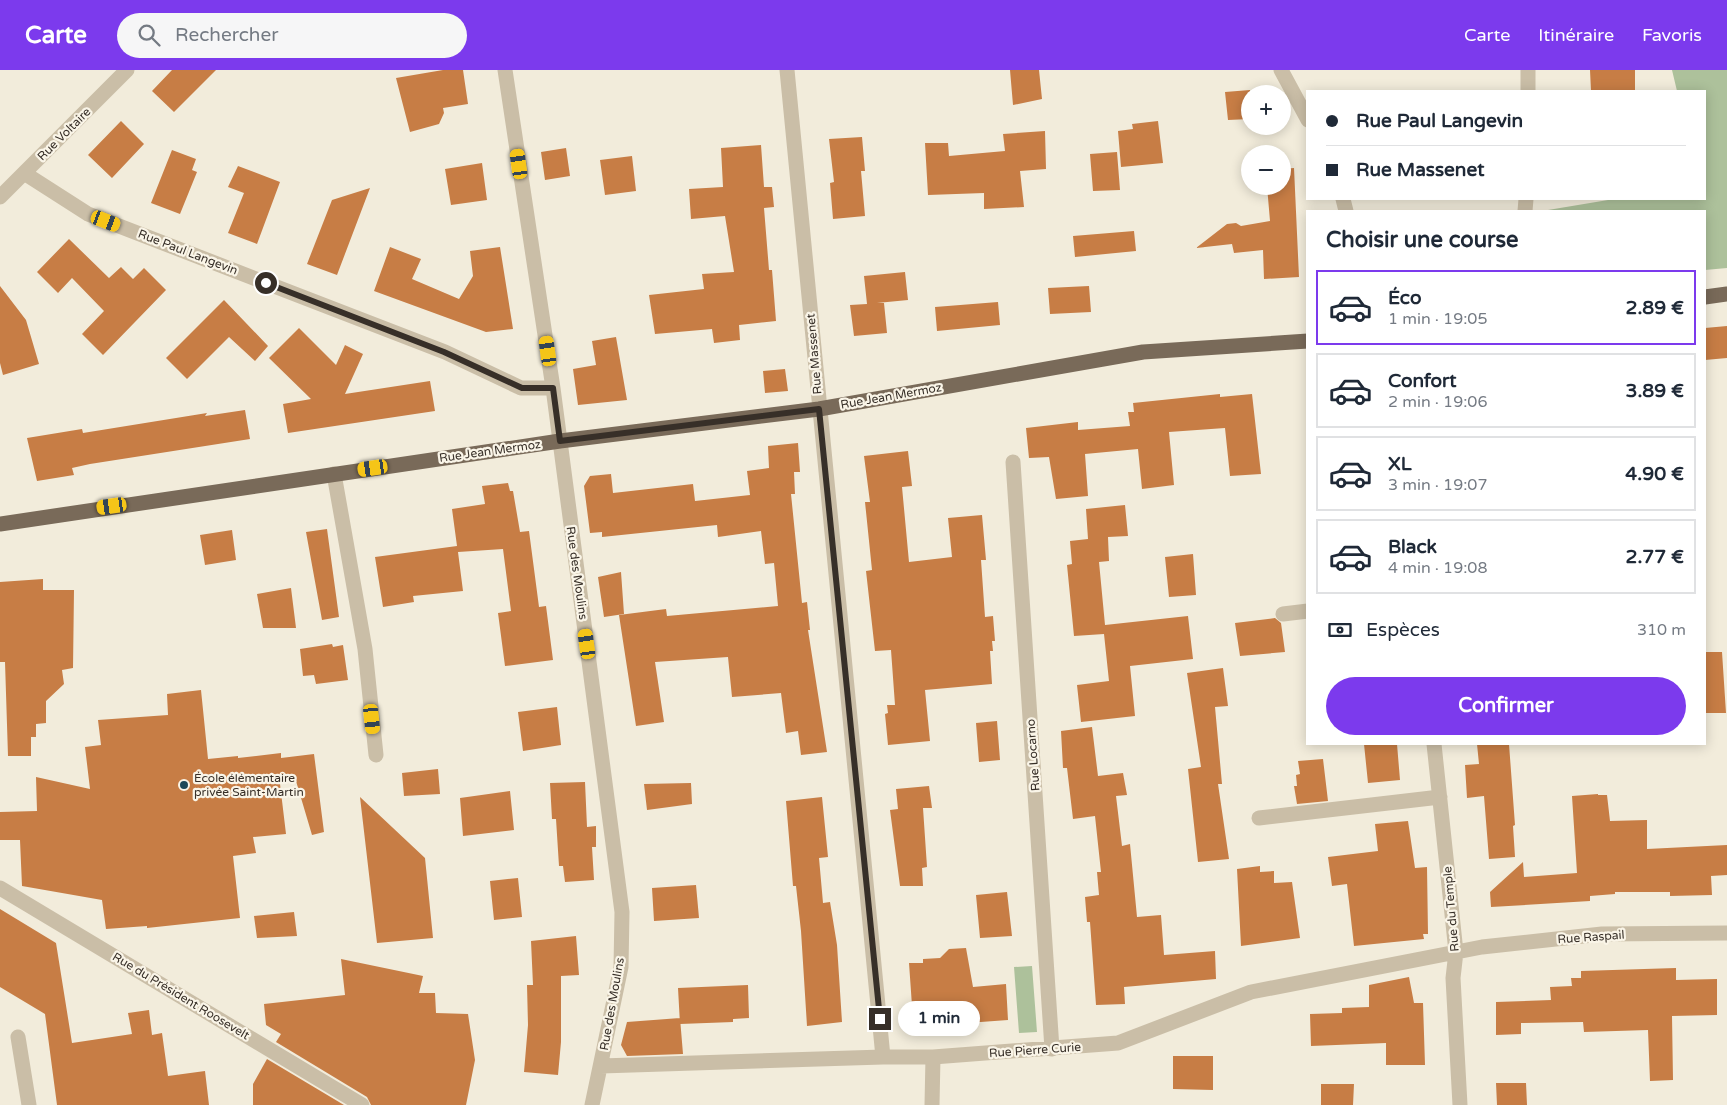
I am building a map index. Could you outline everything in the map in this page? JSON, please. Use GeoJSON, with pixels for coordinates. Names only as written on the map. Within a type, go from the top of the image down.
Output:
{"type":"FeatureCollection","features":[{"type":"Feature","properties":{"kind":"main road"},"geometry":{"type":"LineString","coordinates":[[1706,297],[1727,294]]}},
{"type":"Feature","properties":{"kind":"main road","name":"Rue Jean Mermoz"},"geometry":{"type":"LineString","coordinates":[[0,524],[560,441],[819,409],[1143,352],[1306,340]]}},
{"type":"Feature","properties":{"kind":"street","name":"Rue Voltaire"},"geometry":{"type":"LineString","coordinates":[[0,197],[126,70]]}},
{"type":"Feature","properties":{"kind":"street","name":"Rue des Moulins"},"geometry":{"type":"LineString","coordinates":[[505,70],[553,388],[622,912],[621,967],[592,1105]]}},
{"type":"Feature","properties":{"kind":"street","name":"Rue Massenet"},"geometry":{"type":"LineString","coordinates":[[787,70],[883,1057]]}},
{"type":"Feature","properties":{"kind":"street"},"geometry":{"type":"LineString","coordinates":[[1281,70],[1306,116]]}},
{"type":"Feature","properties":{"kind":"street"},"geometry":{"type":"LineString","coordinates":[[1528,70],[1528,90]]}},
{"type":"Feature","properties":{"kind":"street","name":"Rue Paul Langevin"},"geometry":{"type":"LineString","coordinates":[[24,173],[88,214],[444,352],[522,388],[553,388]]}},
{"type":"Feature","properties":{"kind":"street","name":"Rue Locarno"},"geometry":{"type":"LineString","coordinates":[[1013,462],[1052,1049]]}},
{"type":"Feature","properties":{"kind":"street"},"geometry":{"type":"LineString","coordinates":[[334,474],[365,649],[376,755]]}},
{"type":"Feature","properties":{"kind":"street"},"geometry":{"type":"LineString","coordinates":[[1284,614],[1306,611]]}},
{"type":"Feature","properties":{"kind":"street","name":"Rue du Temple"},"geometry":{"type":"LineString","coordinates":[[1434,745],[1456,952],[1453,978],[1460,1105]]}},
{"type":"Feature","properties":{"kind":"street"},"geometry":{"type":"LineString","coordinates":[[1259,818],[1440,797]]}},
{"type":"Feature","properties":{"kind":"street","name":"Rue du Président Roosevelt"},"geometry":{"type":"LineString","coordinates":[[0,888],[362,1105]]}},
{"type":"Feature","properties":{"kind":"street","name":"Rue Raspail"},"geometry":{"type":"LineString","coordinates":[[1456,952],[1602,934],[1727,933]]}},
{"type":"Feature","properties":{"kind":"street","name":"Rue Pierre Curie"},"geometry":{"type":"LineString","coordinates":[[601,1066],[933,1057],[1118,1043],[1251,992],[1456,952]]}},
{"type":"Feature","properties":{"kind":"street"},"geometry":{"type":"LineString","coordinates":[[18,1037],[29,1105]]}},
{"type":"Feature","properties":{"kind":"street"},"geometry":{"type":"LineString","coordinates":[[932,1105],[933,1057]]}},
{"type":"Feature","properties":{"kind":"green space"},"geometry":{"type":"Polygon","coordinates":[[[1672,70],[1727,70],[1727,268],[1706,270],[1706,210],[1548,210],[1608,200],[1706,200],[1706,90],[1677,90],[1672,70]]]}},
{"type":"Feature","properties":{"kind":"green space"},"geometry":{"type":"Polygon","coordinates":[[[1032,966],[1037,1032],[1019,1033],[1014,967],[1032,966]]]}},
{"type":"Feature","properties":{"kind":"building"},"geometry":{"type":"Polygon","coordinates":[[[172,70],[216,70],[174,112],[152,91],[172,70]]]}},
{"type":"Feature","properties":{"kind":"building"},"geometry":{"type":"Polygon","coordinates":[[[443,70],[463,70],[468,104],[443,108],[444,113],[439,124],[410,132],[396,78],[443,70]]]}},
{"type":"Feature","properties":{"kind":"building"},"geometry":{"type":"Polygon","coordinates":[[[1010,70],[1039,70],[1042,99],[1013,105],[1010,70]]]}},
{"type":"Feature","properties":{"kind":"building"},"geometry":{"type":"Polygon","coordinates":[[[1590,70],[1635,70],[1635,90],[1591,90],[1590,70]]]}},
{"type":"Feature","properties":{"kind":"building"},"geometry":{"type":"Polygon","coordinates":[[[1241,91],[1241,119],[1228,120],[1225,92],[1241,91]]]}},
{"type":"Feature","properties":{"kind":"building"},"geometry":{"type":"Polygon","coordinates":[[[121,121],[144,144],[112,178],[88,155],[121,121]]]}},
{"type":"Feature","properties":{"kind":"building"},"geometry":{"type":"Polygon","coordinates":[[[1158,121],[1163,163],[1121,167],[1118,131],[1133,129],[1132,124],[1158,121]]]}},
{"type":"Feature","properties":{"kind":"building"},"geometry":{"type":"Polygon","coordinates":[[[1045,131],[1046,169],[1020,171],[1024,207],[984,209],[984,193],[928,195],[925,143],[948,143],[949,156],[1005,151],[1003,134],[1045,131]]]}},
{"type":"Feature","properties":{"kind":"building"},"geometry":{"type":"Polygon","coordinates":[[[862,137],[865,171],[861,171],[865,216],[833,219],[830,183],[834,182],[829,139],[862,137]]]}},
{"type":"Feature","properties":{"kind":"building"},"geometry":{"type":"Polygon","coordinates":[[[761,145],[764,187],[772,187],[774,207],[764,208],[769,270],[772,270],[776,321],[739,325],[740,340],[714,343],[712,329],[655,334],[649,295],[704,289],[702,274],[734,272],[725,216],[691,219],[689,189],[723,187],[721,148],[761,145]]]}},
{"type":"Feature","properties":{"kind":"building"},"geometry":{"type":"Polygon","coordinates":[[[566,148],[570,176],[545,180],[541,152],[566,148]]]}},
{"type":"Feature","properties":{"kind":"building"},"geometry":{"type":"Polygon","coordinates":[[[172,150],[196,159],[192,170],[197,172],[180,214],[151,203],[172,150]]]}},
{"type":"Feature","properties":{"kind":"building"},"geometry":{"type":"Polygon","coordinates":[[[1117,152],[1120,190],[1093,191],[1090,154],[1117,152]]]}},
{"type":"Feature","properties":{"kind":"building"},"geometry":{"type":"Polygon","coordinates":[[[632,156],[636,191],[605,195],[600,160],[632,156]]]}},
{"type":"Feature","properties":{"kind":"building"},"geometry":{"type":"Polygon","coordinates":[[[482,163],[487,200],[451,205],[445,169],[482,163]]]}},
{"type":"Feature","properties":{"kind":"building"},"geometry":{"type":"Polygon","coordinates":[[[238,166],[280,182],[257,244],[228,233],[244,193],[228,187],[238,166]]]}},
{"type":"Feature","properties":{"kind":"building"},"geometry":{"type":"Polygon","coordinates":[[[1291,168],[1294,168],[1299,277],[1264,279],[1263,250],[1234,253],[1232,244],[1196,248],[1227,224],[1236,223],[1241,226],[1270,221],[1268,195],[1291,195],[1291,168]]]}},
{"type":"Feature","properties":{"kind":"building"},"geometry":{"type":"Polygon","coordinates":[[[370,188],[337,275],[307,264],[332,200],[370,188]]]}},
{"type":"Feature","properties":{"kind":"building"},"geometry":{"type":"Polygon","coordinates":[[[1134,231],[1136,251],[1075,257],[1073,236],[1134,231]]]}},
{"type":"Feature","properties":{"kind":"building"},"geometry":{"type":"Polygon","coordinates":[[[69,239],[109,278],[121,267],[133,279],[144,268],[166,290],[103,355],[82,334],[104,311],[72,278],[58,293],[37,272],[69,239]]]}},
{"type":"Feature","properties":{"kind":"building"},"geometry":{"type":"Polygon","coordinates":[[[390,247],[421,259],[412,279],[459,299],[473,276],[470,251],[500,247],[513,329],[486,332],[374,291],[390,247]]]}},
{"type":"Feature","properties":{"kind":"building"},"geometry":{"type":"Polygon","coordinates":[[[905,272],[908,300],[877,303],[884,303],[887,333],[854,336],[850,305],[867,304],[864,276],[905,272]]]}},
{"type":"Feature","properties":{"kind":"building"},"geometry":{"type":"Polygon","coordinates":[[[0,286],[26,320],[39,364],[3,375],[0,363],[0,286]]]}},
{"type":"Feature","properties":{"kind":"building"},"geometry":{"type":"Polygon","coordinates":[[[1089,286],[1091,312],[1050,314],[1048,288],[1089,286]]]}},
{"type":"Feature","properties":{"kind":"building"},"geometry":{"type":"Polygon","coordinates":[[[224,300],[268,346],[255,361],[229,337],[187,379],[166,358],[224,300]]]}},
{"type":"Feature","properties":{"kind":"building"},"geometry":{"type":"Polygon","coordinates":[[[998,302],[1000,325],[937,331],[935,307],[998,302]]]}},
{"type":"Feature","properties":{"kind":"building"},"geometry":{"type":"Polygon","coordinates":[[[1727,326],[1727,358],[1706,360],[1706,328],[1727,326]]]}},
{"type":"Feature","properties":{"kind":"building"},"geometry":{"type":"Polygon","coordinates":[[[299,328],[336,365],[345,345],[363,354],[345,394],[430,381],[435,411],[288,433],[283,404],[311,399],[269,358],[299,328]]]}},
{"type":"Feature","properties":{"kind":"building"},"geometry":{"type":"Polygon","coordinates":[[[616,337],[627,400],[578,405],[573,369],[596,365],[592,341],[616,337]]]}},
{"type":"Feature","properties":{"kind":"building"},"geometry":{"type":"Polygon","coordinates":[[[785,369],[788,391],[765,393],[763,371],[785,369]]]}},
{"type":"Feature","properties":{"kind":"building"},"geometry":{"type":"Polygon","coordinates":[[[1220,394],[1220,397],[1252,394],[1261,474],[1230,476],[1225,428],[1169,432],[1174,485],[1142,489],[1138,449],[1085,454],[1088,496],[1056,499],[1049,457],[1029,458],[1026,428],[1078,422],[1078,430],[1130,426],[1128,412],[1134,412],[1133,403],[1220,394]]]}},
{"type":"Feature","properties":{"kind":"building"},"geometry":{"type":"Polygon","coordinates":[[[245,410],[250,439],[90,464],[72,468],[74,475],[37,481],[27,438],[82,429],[83,433],[207,413],[205,416],[245,410]]]}},
{"type":"Feature","properties":{"kind":"building"},"geometry":{"type":"Polygon","coordinates":[[[798,443],[800,472],[794,472],[795,494],[791,494],[802,603],[807,602],[810,630],[808,630],[827,752],[801,755],[798,731],[786,733],[781,693],[732,697],[728,657],[655,662],[664,722],[636,726],[619,615],[666,609],[667,616],[778,606],[774,563],[765,564],[761,531],[718,537],[717,525],[602,537],[602,532],[590,533],[584,486],[590,476],[611,474],[613,493],[693,484],[695,501],[750,495],[747,471],[769,468],[768,446],[798,443]]]}},
{"type":"Feature","properties":{"kind":"building"},"geometry":{"type":"Polygon","coordinates":[[[908,451],[912,486],[902,487],[909,562],[952,557],[948,518],[982,515],[986,560],[981,560],[985,617],[993,616],[995,641],[992,641],[993,651],[990,651],[992,684],[925,690],[930,741],[888,745],[885,714],[888,713],[887,705],[895,705],[891,650],[875,651],[866,571],[872,570],[865,502],[870,502],[864,456],[908,451]]]}},
{"type":"Feature","properties":{"kind":"building"},"geometry":{"type":"Polygon","coordinates":[[[508,483],[510,491],[513,491],[520,532],[529,531],[539,607],[546,606],[553,660],[505,666],[498,613],[511,611],[503,549],[458,552],[463,591],[413,596],[414,602],[383,607],[375,557],[457,546],[452,509],[485,504],[482,486],[508,483]]]}},
{"type":"Feature","properties":{"kind":"building"},"geometry":{"type":"Polygon","coordinates":[[[1125,505],[1128,536],[1108,537],[1109,561],[1099,562],[1105,625],[1188,616],[1193,659],[1130,666],[1135,716],[1081,722],[1077,685],[1109,681],[1104,634],[1074,636],[1067,565],[1072,564],[1070,541],[1088,539],[1086,509],[1125,505]]]}},
{"type":"Feature","properties":{"kind":"building"},"geometry":{"type":"Polygon","coordinates":[[[327,529],[339,617],[322,620],[306,532],[327,529]]]}},
{"type":"Feature","properties":{"kind":"building"},"geometry":{"type":"Polygon","coordinates":[[[232,530],[236,560],[205,565],[200,535],[232,530]]]}},
{"type":"Feature","properties":{"kind":"building"},"geometry":{"type":"Polygon","coordinates":[[[1193,554],[1196,595],[1169,597],[1165,557],[1193,554]]]}},
{"type":"Feature","properties":{"kind":"building"},"geometry":{"type":"Polygon","coordinates":[[[621,572],[624,614],[604,617],[598,577],[621,572]]]}},
{"type":"Feature","properties":{"kind":"building"},"geometry":{"type":"Polygon","coordinates":[[[43,579],[43,590],[74,590],[73,668],[62,670],[64,684],[46,701],[46,723],[36,724],[36,737],[31,737],[31,756],[8,756],[5,662],[0,662],[0,582],[43,579]]]}},
{"type":"Feature","properties":{"kind":"building"},"geometry":{"type":"Polygon","coordinates":[[[291,588],[296,628],[263,628],[257,594],[291,588]]]}},
{"type":"Feature","properties":{"kind":"building"},"geometry":{"type":"Polygon","coordinates":[[[1275,618],[1281,623],[1285,652],[1240,656],[1235,623],[1275,618]]]}},
{"type":"Feature","properties":{"kind":"building"},"geometry":{"type":"Polygon","coordinates":[[[332,644],[333,647],[343,645],[348,680],[316,684],[314,675],[303,676],[300,649],[332,644]]]}},
{"type":"Feature","properties":{"kind":"building"},"geometry":{"type":"Polygon","coordinates":[[[1706,652],[1722,652],[1726,713],[1706,713],[1706,652]]]}},
{"type":"Feature","properties":{"kind":"building"},"geometry":{"type":"Polygon","coordinates":[[[1223,668],[1228,706],[1215,707],[1222,784],[1218,784],[1229,859],[1198,862],[1188,769],[1201,767],[1187,673],[1223,668]]]}},
{"type":"Feature","properties":{"kind":"building"},"geometry":{"type":"Polygon","coordinates":[[[201,690],[208,759],[281,753],[281,758],[314,754],[324,832],[312,835],[296,781],[280,784],[286,834],[253,837],[256,853],[233,856],[240,918],[147,928],[147,926],[106,929],[102,900],[22,886],[20,840],[0,840],[0,812],[37,811],[36,777],[90,789],[85,747],[101,745],[98,720],[168,715],[167,694],[201,690]]]}},
{"type":"Feature","properties":{"kind":"building"},"geometry":{"type":"Polygon","coordinates":[[[557,707],[561,745],[523,751],[518,712],[557,707]]]}},
{"type":"Feature","properties":{"kind":"building"},"geometry":{"type":"Polygon","coordinates":[[[997,721],[1000,760],[979,762],[976,723],[997,721]]]}},
{"type":"Feature","properties":{"kind":"building"},"geometry":{"type":"Polygon","coordinates":[[[1092,727],[1098,776],[1123,773],[1127,795],[1116,796],[1122,846],[1130,844],[1137,917],[1161,915],[1164,955],[1215,951],[1216,979],[1124,987],[1125,1004],[1096,1005],[1090,922],[1087,922],[1085,897],[1099,895],[1097,872],[1101,872],[1095,816],[1073,819],[1067,768],[1063,768],[1061,731],[1092,727]]]}},
{"type":"Feature","properties":{"kind":"building"},"geometry":{"type":"Polygon","coordinates":[[[1364,745],[1397,745],[1400,780],[1368,783],[1364,745]]]}},
{"type":"Feature","properties":{"kind":"building"},"geometry":{"type":"Polygon","coordinates":[[[1477,745],[1509,745],[1515,825],[1513,826],[1515,857],[1489,859],[1484,796],[1467,798],[1465,765],[1479,764],[1477,745]]]}},
{"type":"Feature","properties":{"kind":"building"},"geometry":{"type":"Polygon","coordinates":[[[1323,759],[1328,801],[1297,804],[1294,786],[1297,786],[1296,775],[1300,774],[1298,761],[1323,759]]]}},
{"type":"Feature","properties":{"kind":"building"},"geometry":{"type":"Polygon","coordinates":[[[438,769],[440,794],[404,796],[402,773],[438,769]]]}},
{"type":"Feature","properties":{"kind":"building"},"geometry":{"type":"Polygon","coordinates":[[[585,782],[587,827],[596,826],[596,847],[592,847],[594,880],[565,882],[563,866],[559,866],[556,819],[552,819],[550,783],[585,782]]]}},
{"type":"Feature","properties":{"kind":"building"},"geometry":{"type":"Polygon","coordinates":[[[691,783],[692,804],[647,810],[644,784],[691,783]]]}},
{"type":"Feature","properties":{"kind":"building"},"geometry":{"type":"Polygon","coordinates":[[[929,786],[932,808],[923,808],[927,867],[922,868],[923,886],[900,886],[890,810],[898,809],[896,789],[929,786]]]}},
{"type":"Feature","properties":{"kind":"building"},"geometry":{"type":"Polygon","coordinates":[[[510,791],[514,830],[463,836],[460,798],[510,791]]]}},
{"type":"Feature","properties":{"kind":"building"},"geometry":{"type":"Polygon","coordinates":[[[1607,795],[1610,821],[1647,820],[1647,849],[1727,845],[1727,875],[1711,876],[1712,895],[1670,896],[1670,892],[1615,892],[1615,894],[1590,896],[1590,901],[1491,907],[1490,892],[1523,862],[1524,877],[1577,873],[1572,796],[1607,795]]]}},
{"type":"Feature","properties":{"kind":"building"},"geometry":{"type":"Polygon","coordinates":[[[360,797],[425,858],[433,938],[377,943],[360,797]]]}},
{"type":"Feature","properties":{"kind":"building"},"geometry":{"type":"Polygon","coordinates":[[[822,797],[828,857],[819,858],[823,903],[830,902],[837,945],[842,1022],[807,1026],[801,931],[796,886],[793,886],[786,801],[822,797]]]}},
{"type":"Feature","properties":{"kind":"building"},"geometry":{"type":"Polygon","coordinates":[[[1408,821],[1415,868],[1427,867],[1428,934],[1423,934],[1424,939],[1354,946],[1347,884],[1332,886],[1328,857],[1378,851],[1375,824],[1408,821]]]}},
{"type":"Feature","properties":{"kind":"building"},"geometry":{"type":"Polygon","coordinates":[[[1260,866],[1260,872],[1274,871],[1274,883],[1292,882],[1300,938],[1241,946],[1237,869],[1260,866]]]}},
{"type":"Feature","properties":{"kind":"building"},"geometry":{"type":"Polygon","coordinates":[[[518,878],[522,917],[494,920],[490,881],[518,878]]]}},
{"type":"Feature","properties":{"kind":"building"},"geometry":{"type":"Polygon","coordinates":[[[696,885],[699,918],[654,921],[652,888],[696,885]]]}},
{"type":"Feature","properties":{"kind":"building"},"geometry":{"type":"Polygon","coordinates":[[[1007,892],[1012,936],[980,938],[976,895],[1007,892]]]}},
{"type":"Feature","properties":{"kind":"building"},"geometry":{"type":"Polygon","coordinates":[[[0,909],[56,943],[72,1043],[132,1034],[128,1013],[149,1010],[152,1035],[162,1033],[168,1076],[205,1071],[209,1105],[57,1105],[45,1014],[0,987],[0,909]]]}},
{"type":"Feature","properties":{"kind":"building"},"geometry":{"type":"Polygon","coordinates":[[[294,912],[297,936],[257,938],[254,916],[294,912]]]}},
{"type":"Feature","properties":{"kind":"building"},"geometry":{"type":"Polygon","coordinates":[[[576,936],[579,975],[561,976],[561,1042],[558,1075],[524,1072],[528,1025],[527,985],[533,985],[531,941],[576,936]]]}},
{"type":"Feature","properties":{"kind":"building"},"geometry":{"type":"Polygon","coordinates":[[[966,948],[973,987],[1006,984],[1008,1020],[967,1023],[913,1020],[909,963],[923,963],[923,959],[940,958],[949,949],[966,948]]]}},
{"type":"Feature","properties":{"kind":"building"},"geometry":{"type":"Polygon","coordinates":[[[341,959],[423,976],[419,993],[435,993],[436,1013],[468,1014],[475,1060],[466,1105],[371,1105],[367,1097],[276,1042],[281,1034],[266,1025],[264,1004],[345,995],[341,959]]]}},
{"type":"Feature","properties":{"kind":"building"},"geometry":{"type":"Polygon","coordinates":[[[1676,968],[1676,980],[1717,979],[1717,1015],[1672,1016],[1673,1080],[1650,1081],[1648,1030],[1584,1032],[1583,1022],[1521,1023],[1521,1034],[1496,1035],[1496,1002],[1551,1000],[1550,987],[1572,986],[1571,978],[1581,978],[1581,971],[1676,968]]]}},
{"type":"Feature","properties":{"kind":"building"},"geometry":{"type":"Polygon","coordinates":[[[1409,977],[1414,1003],[1423,1003],[1425,1065],[1386,1065],[1386,1043],[1311,1046],[1310,1014],[1342,1013],[1342,1008],[1369,1007],[1369,985],[1409,977]]]}},
{"type":"Feature","properties":{"kind":"building"},"geometry":{"type":"Polygon","coordinates":[[[748,985],[749,1018],[733,1019],[733,1022],[680,1024],[678,988],[748,985]]]}},
{"type":"Feature","properties":{"kind":"building"},"geometry":{"type":"Polygon","coordinates":[[[680,1018],[683,1054],[627,1056],[621,1045],[627,1022],[680,1018]]]}},
{"type":"Feature","properties":{"kind":"building"},"geometry":{"type":"Polygon","coordinates":[[[1173,1056],[1213,1056],[1213,1090],[1173,1089],[1173,1056]]]}},
{"type":"Feature","properties":{"kind":"building"},"geometry":{"type":"Polygon","coordinates":[[[267,1059],[344,1105],[253,1105],[253,1084],[267,1059]]]}},
{"type":"Feature","properties":{"kind":"building"},"geometry":{"type":"Polygon","coordinates":[[[1496,1083],[1526,1083],[1527,1105],[1497,1105],[1496,1083]]]}},
{"type":"Feature","properties":{"kind":"building"},"geometry":{"type":"Polygon","coordinates":[[[1321,1084],[1354,1084],[1353,1105],[1321,1105],[1321,1084]]]}},
{"type":"Feature","properties":{"kind":"place","name":"École élémentaire privée Saint-Martin"},"geometry":{"type":"Point","coordinates":[184,785]}},
{"type":"Feature","properties":{"kind":"route"},"geometry":{"type":"LineString","coordinates":[[266,283],[444,352],[522,388],[553,388],[560,441],[819,409],[880,1019]]}}]}
